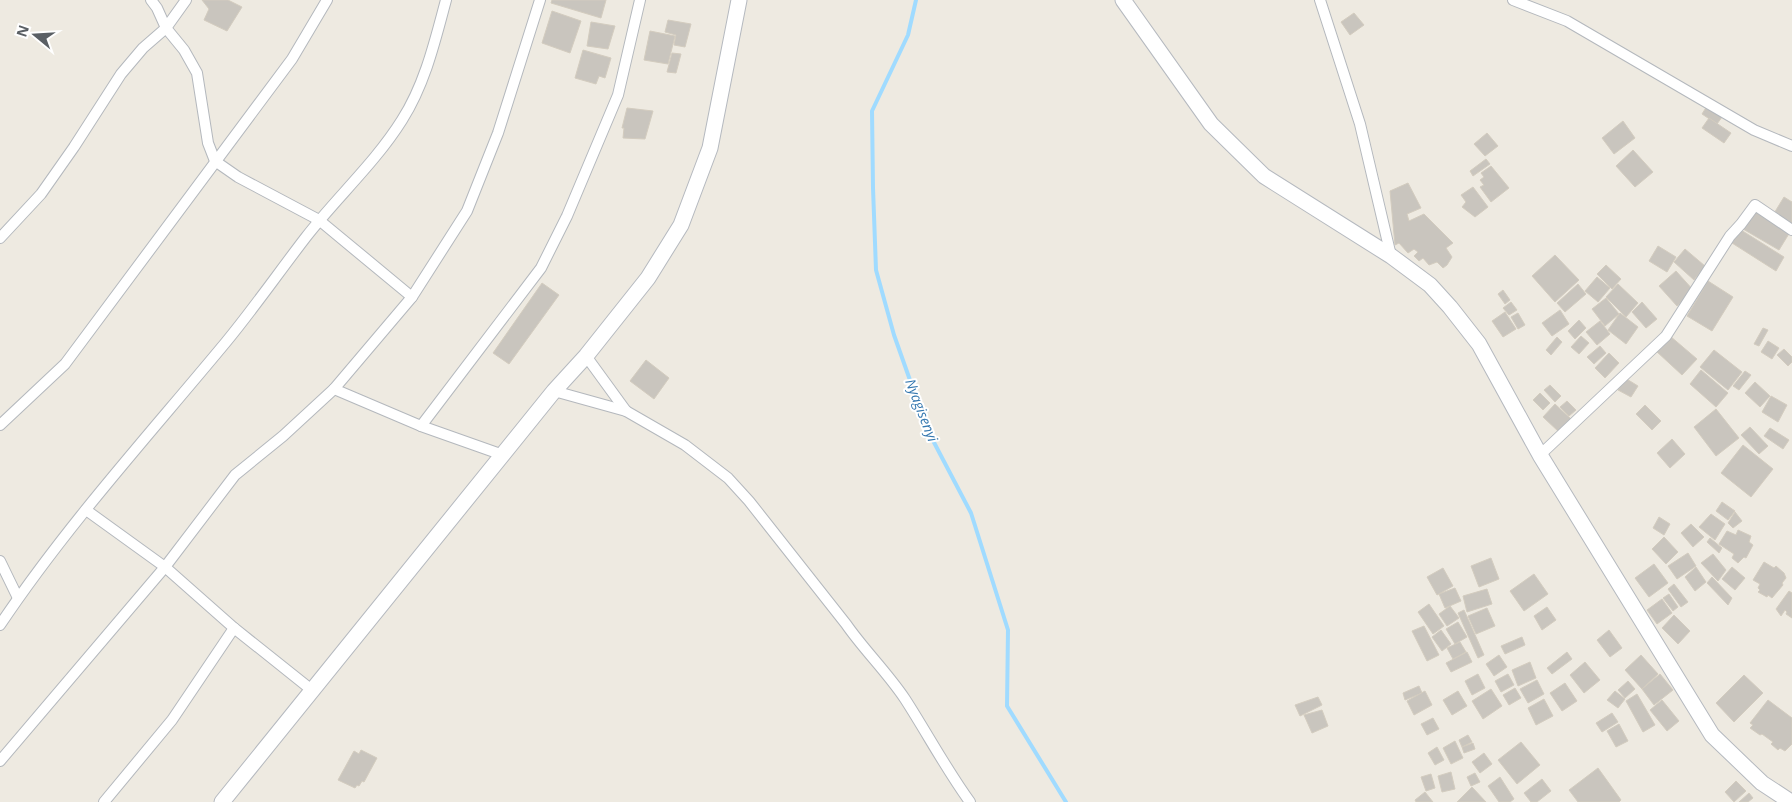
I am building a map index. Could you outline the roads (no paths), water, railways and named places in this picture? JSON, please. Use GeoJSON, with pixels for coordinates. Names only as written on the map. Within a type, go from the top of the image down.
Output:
{"type":"FeatureCollection","features":[{"type":"Feature","properties":{"kind":"main road"},"geometry":{"type":"LineString","coordinates":[[222,802],[554,391],[586,356],[648,278],[680,226],[710,148],[739,0]]}},
{"type":"Feature","properties":{"kind":"main road"},"geometry":{"type":"LineString","coordinates":[[1123,0],[1211,124],[1264,176],[1391,256],[1430,285],[1450,307],[1479,344],[1540,455],[1712,735],[1762,783],[1791,802]]}},
{"type":"Feature","properties":{"kind":"street"},"geometry":{"type":"LineString","coordinates":[[151,0],[157,8],[166,28],[184,50],[196,73],[208,143],[215,161],[238,177],[319,220],[412,297]]}},
{"type":"Feature","properties":{"kind":"street"},"geometry":{"type":"LineString","coordinates":[[0,238],[41,194],[74,148],[121,74],[143,48],[166,28],[186,0]]}},
{"type":"Feature","properties":{"kind":"street"},"geometry":{"type":"LineString","coordinates":[[0,424],[65,364],[292,59],[326,0]]}},
{"type":"Feature","properties":{"kind":"street"},"geometry":{"type":"LineString","coordinates":[[0,625],[18,598],[86,510],[227,341],[319,220],[367,168],[402,120],[420,86],[446,0]]}},
{"type":"Feature","properties":{"kind":"street"},"geometry":{"type":"LineString","coordinates":[[0,761],[165,567],[234,475],[283,436],[334,390],[412,297],[466,211],[498,132],[540,0]]}},
{"type":"Feature","properties":{"kind":"street"},"geometry":{"type":"LineString","coordinates":[[422,426],[541,268],[556,240],[618,95],[640,0]]}},
{"type":"Feature","properties":{"kind":"street"},"geometry":{"type":"LineString","coordinates":[[1320,0],[1360,124],[1391,256]]}},
{"type":"Feature","properties":{"kind":"street"},"geometry":{"type":"LineString","coordinates":[[1513,0],[1567,21],[1754,130],[1792,146]]}},
{"type":"Feature","properties":{"kind":"street"},"geometry":{"type":"LineString","coordinates":[[1540,455],[1666,336],[1730,236],[1755,205],[1792,230]]}},
{"type":"Feature","properties":{"kind":"street"},"geometry":{"type":"LineString","coordinates":[[586,356],[626,411]]}},
{"type":"Feature","properties":{"kind":"street"},"geometry":{"type":"LineString","coordinates":[[334,390],[422,426],[503,455]]}},
{"type":"Feature","properties":{"kind":"street"},"geometry":{"type":"LineString","coordinates":[[554,391],[626,411],[686,445],[728,478],[749,501],[860,644],[904,696],[951,775],[970,802]]}},
{"type":"Feature","properties":{"kind":"street"},"geometry":{"type":"LineString","coordinates":[[86,510],[165,567],[234,628],[313,691]]}},
{"type":"Feature","properties":{"kind":"street"},"geometry":{"type":"LineString","coordinates":[[0,561],[18,598]]}},
{"type":"Feature","properties":{"kind":"street"},"geometry":{"type":"LineString","coordinates":[[104,802],[172,720],[234,628]]}},
{"type":"Feature","properties":{"kind":"waterway","name":"Nyagisenyi"},"geometry":{"type":"LineString","coordinates":[[916,0],[908,35],[872,111],[876,270],[894,335],[928,431],[971,513],[1008,630],[1007,706],[1066,802]]}}]}
